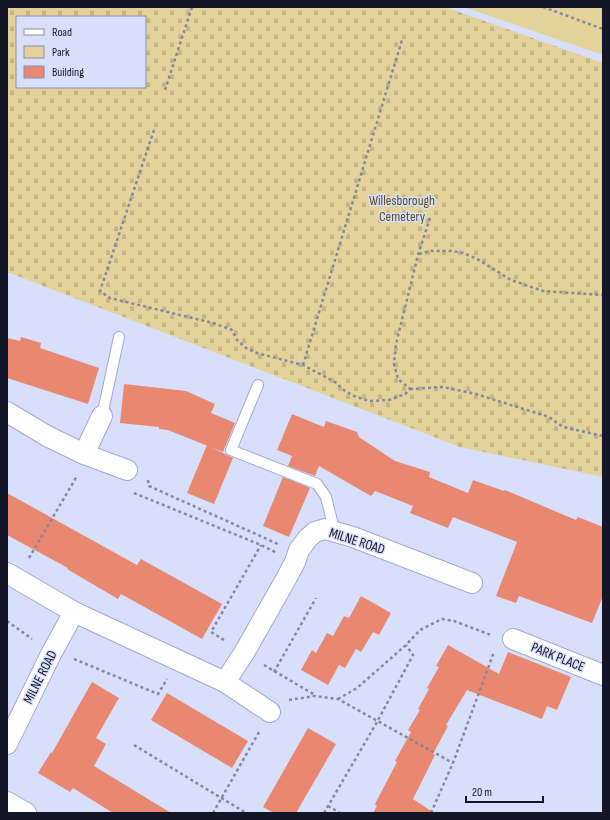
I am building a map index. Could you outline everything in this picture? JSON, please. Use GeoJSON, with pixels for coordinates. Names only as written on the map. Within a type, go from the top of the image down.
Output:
{"type":"FeatureCollection","features":[{"type":"Feature","properties":{"kind":"street"},"geometry":{"type":"LineString","coordinates":[[7,412],[47,436],[82,462],[127,470]]}},
{"type":"Feature","properties":{"kind":"street"},"geometry":{"type":"LineString","coordinates":[[82,462],[102,416]]}},
{"type":"Feature","properties":{"kind":"street","name":"MILNE ROAD"},"geometry":{"type":"LineString","coordinates":[[225,682],[244,653],[297,556],[308,538],[315,532],[325,529],[353,537],[472,583]]}},
{"type":"Feature","properties":{"kind":"street"},"geometry":{"type":"LineString","coordinates":[[12,577],[74,612],[225,682],[270,712]]}},
{"type":"Feature","properties":{"kind":"street","name":"MILNE ROAD"},"geometry":{"type":"LineString","coordinates":[[7,744],[51,654],[74,612]]}},
{"type":"Feature","properties":{"kind":"street","name":"PARK PLACE"},"geometry":{"type":"LineString","coordinates":[[506,639],[603,675]]}},
{"type":"Feature","properties":{"kind":"street"},"geometry":{"type":"LineString","coordinates":[[7,802],[26,813]]}},
{"type":"Feature","properties":{"kind":"lane"},"geometry":{"type":"LineString","coordinates":[[102,416],[119,337]]}},
{"type":"Feature","properties":{"kind":"lane"},"geometry":{"type":"LineString","coordinates":[[258,385],[231,450],[317,484],[326,497],[335,533]]}},
{"type":"Feature","properties":{"kind":"path"},"geometry":{"type":"LineString","coordinates":[[165,90],[192,7]]}},
{"type":"Feature","properties":{"kind":"path"},"geometry":{"type":"LineString","coordinates":[[543,7],[603,29]]}},
{"type":"Feature","properties":{"kind":"path"},"geometry":{"type":"LineString","coordinates":[[303,365],[402,40]]}},
{"type":"Feature","properties":{"kind":"path"},"geometry":{"type":"LineString","coordinates":[[154,130],[100,290],[110,298],[213,323],[232,330],[237,340],[246,348],[257,353],[303,365],[335,382],[349,394],[369,400],[389,400],[405,394],[410,390],[443,387],[476,394],[549,417],[563,427],[603,436]]}},
{"type":"Feature","properties":{"kind":"path"},"geometry":{"type":"LineString","coordinates":[[410,390],[398,379],[394,364],[396,344],[418,254],[431,215]]}},
{"type":"Feature","properties":{"kind":"path"},"geometry":{"type":"LineString","coordinates":[[418,254],[451,251],[479,260],[511,280],[542,291],[603,295]]}},
{"type":"Feature","properties":{"kind":"path"},"geometry":{"type":"LineString","coordinates":[[12,577],[82,462]]}},
{"type":"Feature","properties":{"kind":"path"},"geometry":{"type":"LineString","coordinates":[[127,470],[148,476],[150,486],[271,542],[297,556]]}},
{"type":"Feature","properties":{"kind":"path"},"geometry":{"type":"LineString","coordinates":[[131,492],[262,545],[297,556]]}},
{"type":"Feature","properties":{"kind":"path"},"geometry":{"type":"LineString","coordinates":[[262,545],[212,632],[274,672],[315,696]]}},
{"type":"Feature","properties":{"kind":"path"},"geometry":{"type":"LineString","coordinates":[[274,672],[316,598]]}},
{"type":"Feature","properties":{"kind":"path"},"geometry":{"type":"LineString","coordinates":[[338,699],[357,688],[406,645],[420,630],[442,619],[454,621],[506,639],[431,813]]}},
{"type":"Feature","properties":{"kind":"path"},"geometry":{"type":"LineString","coordinates":[[7,621],[14,624],[51,654],[76,659],[158,694],[179,660]]}},
{"type":"Feature","properties":{"kind":"path"},"geometry":{"type":"LineString","coordinates":[[324,813],[377,722],[413,655],[406,645]]}},
{"type":"Feature","properties":{"kind":"path"},"geometry":{"type":"LineString","coordinates":[[213,813],[277,702],[315,696],[338,699],[453,763]]}},
{"type":"Feature","properties":{"kind":"path"},"geometry":{"type":"LineString","coordinates":[[134,745],[246,813]]}},
{"type":"Feature","properties":{"kind":"path"},"geometry":{"type":"LineString","coordinates":[[328,806],[340,813]]}},
{"type":"Feature","properties":{"kind":"green space","name":"Willesborough Cemetery"},"geometry":{"type":"Polygon","coordinates":[[[7,7],[445,7],[603,63],[603,477],[460,447],[7,272],[7,7]]]}},
{"type":"Feature","properties":{"kind":"green space"},"geometry":{"type":"Polygon","coordinates":[[[464,7],[603,7],[603,55],[464,7]]]}},
{"type":"Feature","properties":{"kind":"building"},"geometry":{"type":"Polygon","coordinates":[[[21,337],[41,343],[40,348],[99,368],[88,404],[7,378],[7,338],[20,341],[21,337]]]}},
{"type":"Feature","properties":{"kind":"building"},"geometry":{"type":"Polygon","coordinates":[[[124,384],[186,391],[215,404],[211,413],[235,423],[223,452],[168,430],[159,429],[159,427],[120,423],[124,384]]]}},
{"type":"Feature","properties":{"kind":"building"},"geometry":{"type":"Polygon","coordinates":[[[292,414],[324,427],[326,421],[357,432],[359,437],[395,461],[430,472],[429,477],[468,493],[473,480],[504,491],[505,490],[576,520],[578,517],[603,527],[603,596],[592,623],[519,596],[516,603],[496,596],[517,542],[453,517],[448,528],[410,513],[413,506],[375,491],[371,496],[319,466],[315,476],[288,466],[292,456],[277,450],[292,414]]]}},
{"type":"Feature","properties":{"kind":"building"},"geometry":{"type":"Polygon","coordinates":[[[207,445],[233,458],[214,504],[187,493],[207,445]]]}},
{"type":"Feature","properties":{"kind":"building"},"geometry":{"type":"Polygon","coordinates":[[[283,477],[310,488],[289,537],[263,526],[283,477]]]}},
{"type":"Feature","properties":{"kind":"building"},"geometry":{"type":"Polygon","coordinates":[[[7,493],[137,565],[141,559],[222,604],[202,639],[121,594],[118,599],[67,569],[68,568],[7,535],[7,493]]]}},
{"type":"Feature","properties":{"kind":"building"},"geometry":{"type":"Polygon","coordinates":[[[361,596],[391,613],[379,635],[373,632],[361,652],[356,649],[345,668],[339,665],[328,685],[301,670],[312,650],[316,653],[327,633],[333,636],[344,616],[349,618],[361,596]]]}},
{"type":"Feature","properties":{"kind":"building"},"geometry":{"type":"Polygon","coordinates":[[[448,645],[499,674],[508,652],[571,677],[557,710],[547,706],[542,719],[467,690],[446,725],[448,726],[433,754],[435,755],[413,799],[434,813],[373,813],[377,806],[375,804],[397,762],[395,761],[411,732],[408,730],[420,710],[418,709],[429,689],[427,688],[439,667],[436,666],[448,645]]]}},
{"type":"Feature","properties":{"kind":"building"},"geometry":{"type":"Polygon","coordinates":[[[92,682],[119,698],[96,738],[106,744],[94,766],[171,813],[113,813],[73,788],[70,792],[38,773],[51,752],[52,753],[92,682]]]}},
{"type":"Feature","properties":{"kind":"building"},"geometry":{"type":"Polygon","coordinates":[[[167,693],[248,741],[232,768],[151,720],[167,693]]]}},
{"type":"Feature","properties":{"kind":"building"},"geometry":{"type":"Polygon","coordinates":[[[308,728],[336,744],[296,813],[274,813],[263,807],[308,728]]]}}]}
